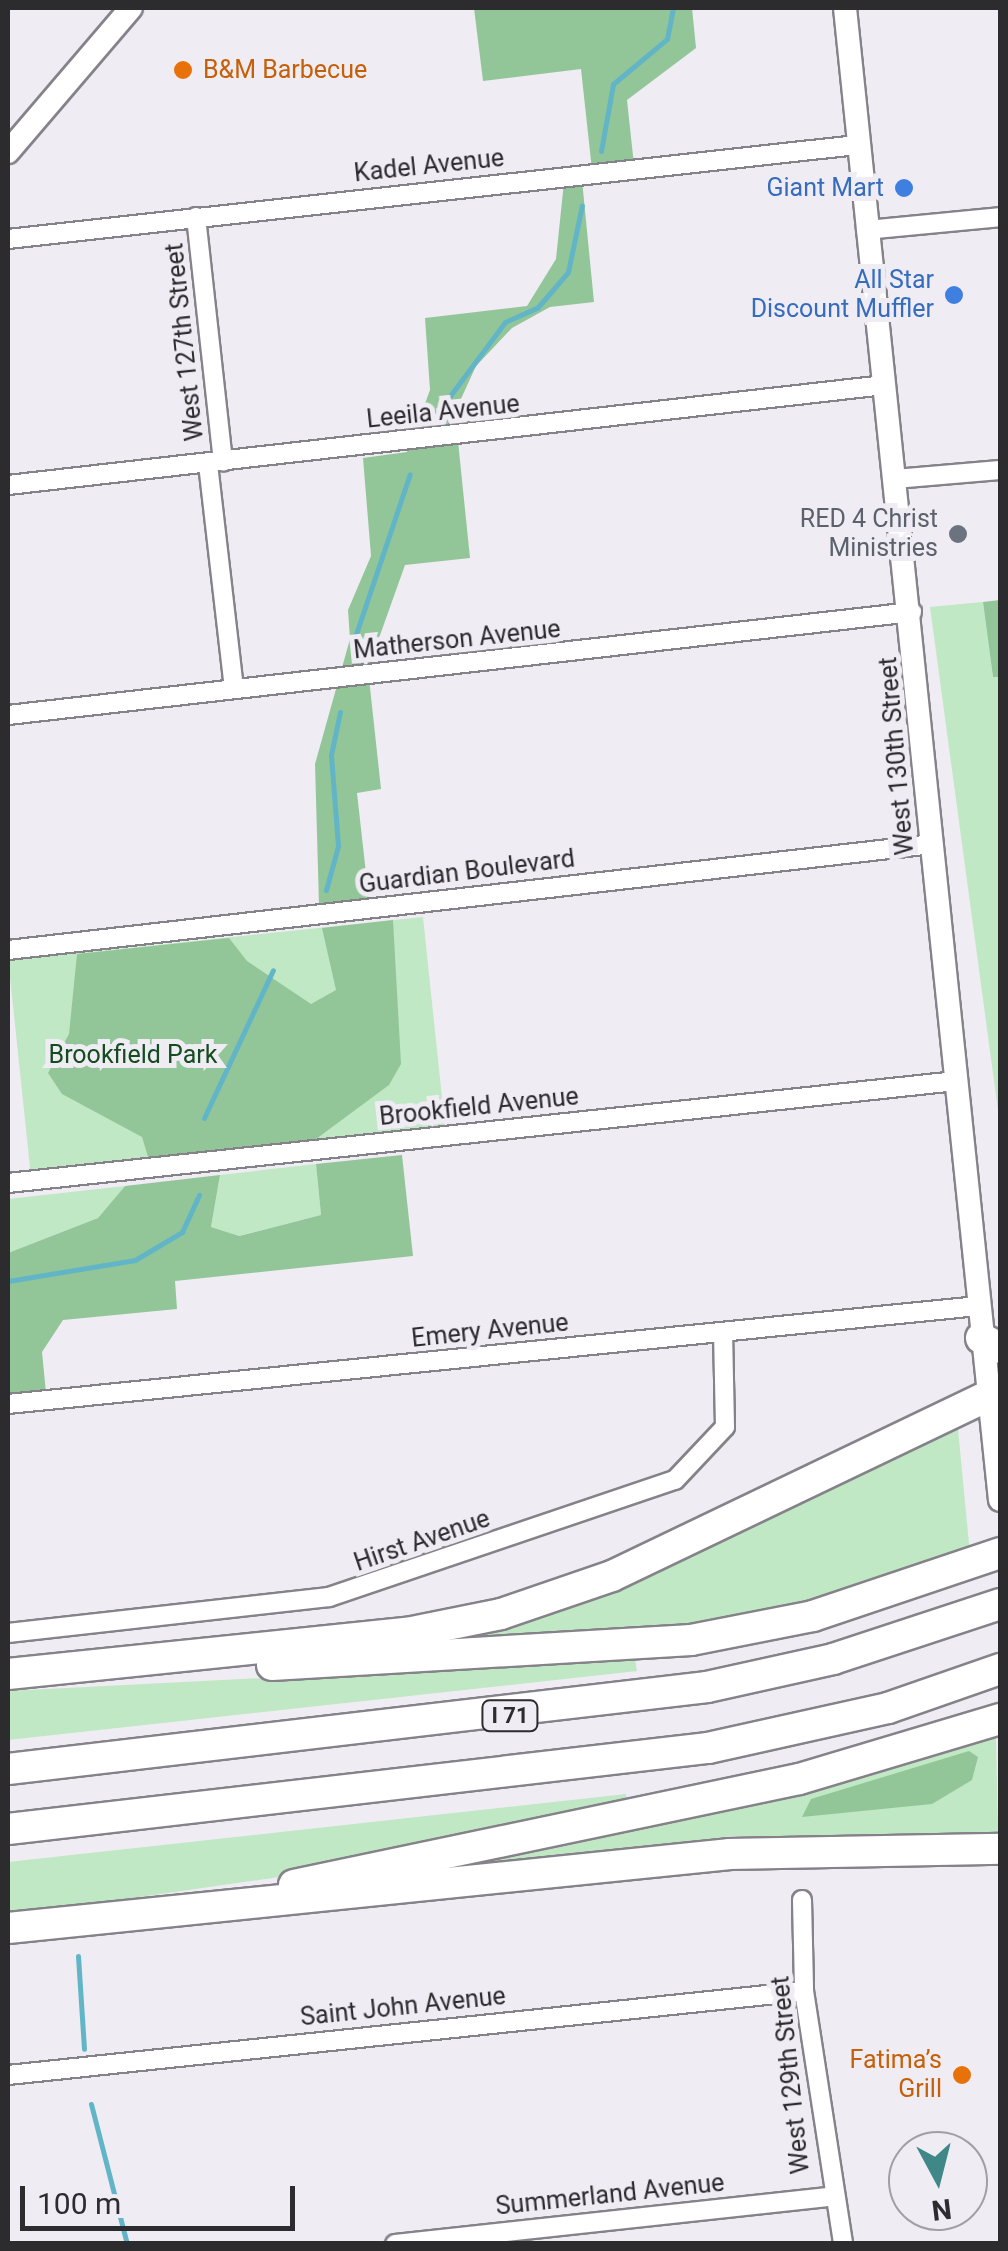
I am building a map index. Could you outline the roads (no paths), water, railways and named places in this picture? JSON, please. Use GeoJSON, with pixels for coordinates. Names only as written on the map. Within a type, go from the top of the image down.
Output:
{"type":"FeatureCollection","features":[{"type":"Feature","properties":{"kind":"highway"},"geometry":{"type":"LineString","coordinates":[[8,1676],[407,1633],[501,1614],[612,1576],[994,1392]]}},
{"type":"Feature","properties":{"kind":"highway"},"geometry":{"type":"LineString","coordinates":[[8,1676],[691,1640],[814,1616],[1000,1553]]}},
{"type":"Feature","properties":{"kind":"highway","name":"I 71"},"geometry":{"type":"LineString","coordinates":[[8,1770],[652,1696],[833,1659],[1000,1604]]}},
{"type":"Feature","properties":{"kind":"highway"},"geometry":{"type":"LineString","coordinates":[[8,1829],[708,1748],[888,1708],[1000,1669]]}},
{"type":"Feature","properties":{"kind":"highway"},"geometry":{"type":"LineString","coordinates":[[178,1910],[799,1779],[1000,1719]]}},
{"type":"Feature","properties":{"kind":"highway"},"geometry":{"type":"LineString","coordinates":[[8,1928],[745,1853],[1000,1849]]}},
{"type":"Feature","properties":{"kind":"main road"},"geometry":{"type":"LineString","coordinates":[[8,152],[131,8]]}},
{"type":"Feature","properties":{"kind":"main road","name":"West 130th Street"},"geometry":{"type":"LineString","coordinates":[[845,8],[866,230],[912,612],[977,1306],[991,1343],[1000,1500]]}},
{"type":"Feature","properties":{"kind":"street","name":"Kadel Avenue"},"geometry":{"type":"LineString","coordinates":[[8,239],[857,145]]}},
{"type":"Feature","properties":{"kind":"street","name":"West 127th Street"},"geometry":{"type":"LineString","coordinates":[[196,217],[234,690]]}},
{"type":"Feature","properties":{"kind":"street"},"geometry":{"type":"LineString","coordinates":[[866,230],[1000,217]]}},
{"type":"Feature","properties":{"kind":"street","name":"Leeila Avenue"},"geometry":{"type":"LineString","coordinates":[[8,486],[884,385]]}},
{"type":"Feature","properties":{"kind":"street"},"geometry":{"type":"LineString","coordinates":[[895,479],[1000,470]]}},
{"type":"Feature","properties":{"kind":"street","name":"Matherson Avenue"},"geometry":{"type":"LineString","coordinates":[[8,715],[912,612]]}},
{"type":"Feature","properties":{"kind":"street","name":"Guardian Boulevard"},"geometry":{"type":"LineString","coordinates":[[8,950],[932,844]]}},
{"type":"Feature","properties":{"kind":"street","name":"Brookfield Avenue"},"geometry":{"type":"LineString","coordinates":[[8,1183],[956,1080]]}},
{"type":"Feature","properties":{"kind":"street","name":"Emery Avenue"},"geometry":{"type":"LineString","coordinates":[[8,1404],[977,1306]]}},
{"type":"Feature","properties":{"kind":"street","name":"Hirst Avenue"},"geometry":{"type":"LineString","coordinates":[[8,1632],[329,1597],[676,1480],[726,1427],[723,1332]]}},
{"type":"Feature","properties":{"kind":"street","name":"West 129th Street"},"geometry":{"type":"LineString","coordinates":[[802,1900],[804,1991],[830,2197],[843,2244]]}},
{"type":"Feature","properties":{"kind":"street","name":"Saint John Avenue"},"geometry":{"type":"LineString","coordinates":[[8,2075],[804,1991]]}},
{"type":"Feature","properties":{"kind":"street","name":"Summerland Avenue"},"geometry":{"type":"LineString","coordinates":[[395,2244],[830,2197]]}},
{"type":"Feature","properties":{"kind":"waterway"},"geometry":{"type":"LineString","coordinates":[[601,151],[613,84],[667,39],[673,8]]}},
{"type":"Feature","properties":{"kind":"waterway"},"geometry":{"type":"LineString","coordinates":[[432,420],[505,322],[538,307],[568,272],[582,205]]}},
{"type":"Feature","properties":{"kind":"waterway"},"geometry":{"type":"LineString","coordinates":[[353,643],[410,474]]}},
{"type":"Feature","properties":{"kind":"waterway"},"geometry":{"type":"LineString","coordinates":[[326,890],[338,846],[331,755],[340,712]]}},
{"type":"Feature","properties":{"kind":"waterway"},"geometry":{"type":"LineString","coordinates":[[204,1118],[273,970]]}},
{"type":"Feature","properties":{"kind":"waterway"},"geometry":{"type":"LineString","coordinates":[[8,1281],[135,1260],[182,1232],[199,1195]]}},
{"type":"Feature","properties":{"kind":"waterway"},"geometry":{"type":"LineString","coordinates":[[78,1956],[84,2049]]}},
{"type":"Feature","properties":{"kind":"waterway"},"geometry":{"type":"LineString","coordinates":[[91,2104],[127,2244]]}},
{"type":"Feature","properties":{"kind":"place","name":"B&M Barbecue"},"geometry":{"type":"Point","coordinates":[183,70]}},
{"type":"Feature","properties":{"kind":"place","name":"Giant Mart"},"geometry":{"type":"Point","coordinates":[904,188]}},
{"type":"Feature","properties":{"kind":"place","name":"All Star Discount Muffler"},"geometry":{"type":"Point","coordinates":[954,295]}},
{"type":"Feature","properties":{"kind":"place","name":"RED 4 Christ Ministries"},"geometry":{"type":"Point","coordinates":[958,534]}},
{"type":"Feature","properties":{"kind":"place","name":"Fatima’s Grill"},"geometry":{"type":"Point","coordinates":[962,2075]}},
{"type":"Feature","properties":{"kind":"park label","name":"Brookfield Park"},"geometry":{"type":"Point","coordinates":[133,1055]}}]}
